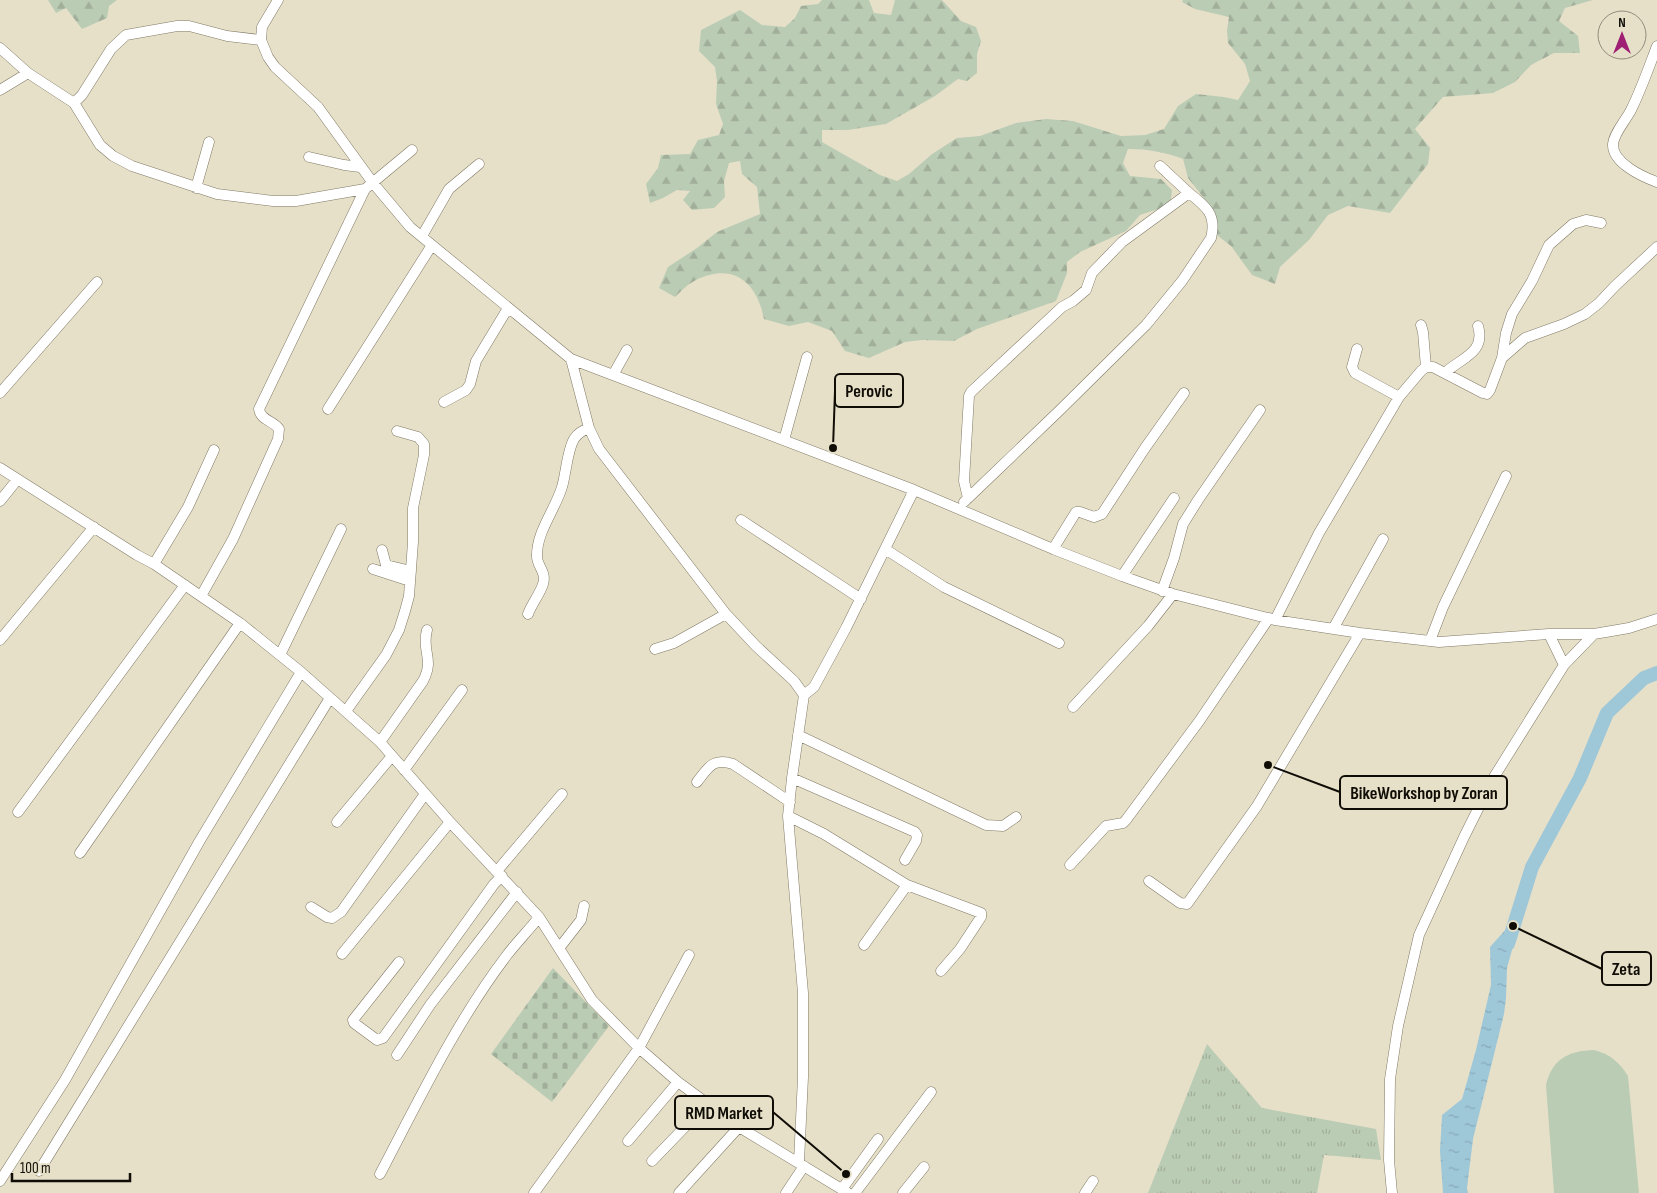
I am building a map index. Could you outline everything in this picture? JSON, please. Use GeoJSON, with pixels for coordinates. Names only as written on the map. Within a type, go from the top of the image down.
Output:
{"type":"FeatureCollection","features":[{"type":"Feature","properties":{"kind":"street"},"geometry":{"type":"LineString","coordinates":[[278,0],[262,27],[261,40],[263,48],[275,66],[318,107],[360,167],[369,186],[432,245],[571,359],[914,490],[1054,549],[1162,591],[1272,619],[1430,642],[1549,634],[1594,634],[1629,628],[1657,619]]}},
{"type":"Feature","properties":{"kind":"street"},"geometry":{"type":"LineString","coordinates":[[74,103],[82,95],[111,49],[126,35],[177,26],[189,26],[227,36],[261,40]]}},
{"type":"Feature","properties":{"kind":"street"},"geometry":{"type":"LineString","coordinates":[[1657,46],[1631,110],[1613,144],[1615,152],[1625,165],[1638,175],[1657,182]]}},
{"type":"Feature","properties":{"kind":"street"},"geometry":{"type":"LineString","coordinates":[[0,48],[28,73],[74,103],[100,144],[113,156],[132,166],[216,194],[273,200],[296,201],[369,186]]}},
{"type":"Feature","properties":{"kind":"street"},"geometry":{"type":"LineString","coordinates":[[0,90],[28,73]]}},
{"type":"Feature","properties":{"kind":"street"},"geometry":{"type":"LineString","coordinates":[[196,188],[209,142]]}},
{"type":"Feature","properties":{"kind":"street"},"geometry":{"type":"LineString","coordinates":[[201,596],[234,539],[278,439],[279,428],[264,419],[260,414],[260,409],[369,186],[412,150]]}},
{"type":"Feature","properties":{"kind":"street"},"geometry":{"type":"LineString","coordinates":[[309,157],[360,167]]}},
{"type":"Feature","properties":{"kind":"street"},"geometry":{"type":"LineString","coordinates":[[422,236],[449,189],[479,164]]}},
{"type":"Feature","properties":{"kind":"street"},"geometry":{"type":"LineString","coordinates":[[958,508],[1146,325],[1182,281],[1211,238],[1213,231],[1211,213],[1160,166]]}},
{"type":"Feature","properties":{"kind":"street"},"geometry":{"type":"LineString","coordinates":[[968,498],[964,481],[969,396],[971,392],[1062,307],[1074,301],[1086,290],[1092,274],[1122,242],[1189,193]]}},
{"type":"Feature","properties":{"kind":"street"},"geometry":{"type":"LineString","coordinates":[[1070,865],[1106,826],[1123,823],[1126,820],[1272,619],[1319,533],[1398,397],[1421,371],[1426,367],[1433,366],[1487,394],[1502,358],[1512,314],[1532,281],[1548,245],[1573,224],[1586,220],[1601,223]]}},
{"type":"Feature","properties":{"kind":"street"},"geometry":{"type":"LineString","coordinates":[[328,409],[432,245]]}},
{"type":"Feature","properties":{"kind":"street"},"geometry":{"type":"LineString","coordinates":[[1502,358],[1525,338],[1564,324],[1584,314],[1599,303],[1657,247]]}},
{"type":"Feature","properties":{"kind":"street"},"geometry":{"type":"LineString","coordinates":[[0,393],[97,282]]}},
{"type":"Feature","properties":{"kind":"street"},"geometry":{"type":"LineString","coordinates":[[444,402],[466,390],[470,384],[476,361],[508,308]]}},
{"type":"Feature","properties":{"kind":"street"},"geometry":{"type":"LineString","coordinates":[[1421,326],[1426,367]]}},
{"type":"Feature","properties":{"kind":"street"},"geometry":{"type":"LineString","coordinates":[[1446,372],[1468,357],[1476,348],[1480,332],[1478,326]]}},
{"type":"Feature","properties":{"kind":"street"},"geometry":{"type":"LineString","coordinates":[[1357,349],[1352,367],[1355,372],[1398,397]]}},
{"type":"Feature","properties":{"kind":"street"},"geometry":{"type":"LineString","coordinates":[[613,375],[627,350]]}},
{"type":"Feature","properties":{"kind":"street"},"geometry":{"type":"LineString","coordinates":[[784,440],[807,356]]}},
{"type":"Feature","properties":{"kind":"street"},"geometry":{"type":"LineString","coordinates":[[571,359],[588,428],[599,449],[726,614],[756,646],[794,681],[804,695]]}},
{"type":"Feature","properties":{"kind":"street"},"geometry":{"type":"LineString","coordinates":[[1054,549],[1076,512],[1094,518],[1102,514],[1184,393]]}},
{"type":"Feature","properties":{"kind":"street"},"geometry":{"type":"LineString","coordinates":[[1162,591],[1174,558],[1183,524],[1260,410]]}},
{"type":"Feature","properties":{"kind":"street"},"geometry":{"type":"LineString","coordinates":[[528,614],[544,582],[542,568],[536,556],[543,531],[561,489],[573,441],[579,433],[588,428]]}},
{"type":"Feature","properties":{"kind":"street"},"geometry":{"type":"LineString","coordinates":[[346,711],[386,655],[399,630],[409,596],[413,542],[413,508],[424,456],[424,444],[418,437],[397,431]]}},
{"type":"Feature","properties":{"kind":"street"},"geometry":{"type":"LineString","coordinates":[[154,564],[188,507],[214,450]]}},
{"type":"Feature","properties":{"kind":"street"},"geometry":{"type":"LineString","coordinates":[[0,468],[154,564],[240,623],[346,711],[380,742],[450,822],[539,917],[560,947],[592,1000],[640,1048],[678,1082],[739,1127],[845,1191],[878,1139]]}},
{"type":"Feature","properties":{"kind":"street"},"geometry":{"type":"LineString","coordinates":[[1430,642],[1443,607],[1506,476]]}},
{"type":"Feature","properties":{"kind":"street"},"geometry":{"type":"LineString","coordinates":[[0,501],[17,480]]}},
{"type":"Feature","properties":{"kind":"street"},"geometry":{"type":"LineString","coordinates":[[786,1193],[801,1164],[803,993],[788,816],[804,695],[814,687],[861,600],[914,490]]}},
{"type":"Feature","properties":{"kind":"street"},"geometry":{"type":"LineString","coordinates":[[1122,576],[1174,498]]}},
{"type":"Feature","properties":{"kind":"street"},"geometry":{"type":"LineString","coordinates":[[741,520],[861,600]]}},
{"type":"Feature","properties":{"kind":"street"},"geometry":{"type":"LineString","coordinates":[[0,640],[94,527]]}},
{"type":"Feature","properties":{"kind":"street"},"geometry":{"type":"LineString","coordinates":[[280,655],[341,529]]}},
{"type":"Feature","properties":{"kind":"street"},"geometry":{"type":"LineString","coordinates":[[1333,629],[1383,539]]}},
{"type":"Feature","properties":{"kind":"street"},"geometry":{"type":"LineString","coordinates":[[885,549],[944,587],[1059,643]]}},
{"type":"Feature","properties":{"kind":"street"},"geometry":{"type":"LineString","coordinates":[[382,550],[386,565],[411,576]]}},
{"type":"Feature","properties":{"kind":"street"},"geometry":{"type":"LineString","coordinates":[[373,570],[411,576]]}},
{"type":"Feature","properties":{"kind":"street"},"geometry":{"type":"LineString","coordinates":[[18,812],[185,585]]}},
{"type":"Feature","properties":{"kind":"street"},"geometry":{"type":"LineString","coordinates":[[1073,707],[1148,626],[1173,594]]}},
{"type":"Feature","properties":{"kind":"street"},"geometry":{"type":"LineString","coordinates":[[656,649],[674,643],[726,614]]}},
{"type":"Feature","properties":{"kind":"street"},"geometry":{"type":"LineString","coordinates":[[80,853],[240,623]]}},
{"type":"Feature","properties":{"kind":"street"},"geometry":{"type":"LineString","coordinates":[[380,742],[428,671],[429,661],[424,641],[427,630]]}},
{"type":"Feature","properties":{"kind":"street"},"geometry":{"type":"LineString","coordinates":[[1149,881],[1180,903],[1187,904],[1257,806],[1360,633]]}},
{"type":"Feature","properties":{"kind":"street"},"geometry":{"type":"LineString","coordinates":[[1549,634],[1564,665]]}},
{"type":"Feature","properties":{"kind":"street"},"geometry":{"type":"LineString","coordinates":[[1392,1193],[1389,1160],[1390,1079],[1398,1026],[1420,935],[1464,837],[1494,777],[1564,665],[1594,634]]}},
{"type":"Feature","properties":{"kind":"street"},"geometry":{"type":"LineString","coordinates":[[0,1181],[65,1080],[199,842],[301,672]]}},
{"type":"Feature","properties":{"kind":"street"},"geometry":{"type":"LineString","coordinates":[[404,770],[462,690]]}},
{"type":"Feature","properties":{"kind":"street"},"geometry":{"type":"LineString","coordinates":[[39,1171],[330,698]]}},
{"type":"Feature","properties":{"kind":"street"},"geometry":{"type":"LineString","coordinates":[[798,735],[986,825],[1003,826],[1016,817]]}},
{"type":"Feature","properties":{"kind":"street"},"geometry":{"type":"LineString","coordinates":[[337,822],[392,756]]}},
{"type":"Feature","properties":{"kind":"street"},"geometry":{"type":"LineString","coordinates":[[697,782],[713,764],[727,762],[768,786],[790,802]]}},
{"type":"Feature","properties":{"kind":"street"},"geometry":{"type":"LineString","coordinates":[[792,778],[915,832],[917,835],[916,841],[905,860]]}},
{"type":"Feature","properties":{"kind":"street"},"geometry":{"type":"LineString","coordinates":[[311,908],[332,918],[341,912],[425,794]]}},
{"type":"Feature","properties":{"kind":"street"},"geometry":{"type":"LineString","coordinates":[[398,962],[354,1018],[354,1023],[377,1040],[383,1038],[494,884],[499,874],[562,794]]}},
{"type":"Feature","properties":{"kind":"street"},"geometry":{"type":"LineString","coordinates":[[788,816],[824,834],[907,885],[982,913],[960,949],[941,971]]}},
{"type":"Feature","properties":{"kind":"street"},"geometry":{"type":"LineString","coordinates":[[342,954],[450,822]]}},
{"type":"Feature","properties":{"kind":"street"},"geometry":{"type":"LineString","coordinates":[[864,945],[907,885]]}},
{"type":"Feature","properties":{"kind":"street"},"geometry":{"type":"LineString","coordinates":[[397,1055],[430,1004],[517,892]]}},
{"type":"Feature","properties":{"kind":"street"},"geometry":{"type":"LineString","coordinates":[[560,947],[581,920],[584,906]]}},
{"type":"Feature","properties":{"kind":"street"},"geometry":{"type":"LineString","coordinates":[[380,1174],[434,1071],[468,1013],[507,956],[539,917]]}},
{"type":"Feature","properties":{"kind":"street"},"geometry":{"type":"LineString","coordinates":[[534,1193],[640,1048],[689,955]]}},
{"type":"Feature","properties":{"kind":"street"},"geometry":{"type":"LineString","coordinates":[[417,990],[430,1004]]}},
{"type":"Feature","properties":{"kind":"street"},"geometry":{"type":"LineString","coordinates":[[628,1141],[678,1082]]}},
{"type":"Feature","properties":{"kind":"street"},"geometry":{"type":"LineString","coordinates":[[855,1193],[931,1092]]}},
{"type":"Feature","properties":{"kind":"street"},"geometry":{"type":"LineString","coordinates":[[652,1161],[707,1104]]}},
{"type":"Feature","properties":{"kind":"street"},"geometry":{"type":"LineString","coordinates":[[679,1193],[739,1127]]}},
{"type":"Feature","properties":{"kind":"street"},"geometry":{"type":"LineString","coordinates":[[903,1193],[924,1167]]}},
{"type":"Feature","properties":{"kind":"street"},"geometry":{"type":"LineString","coordinates":[[1085,1193],[1094,1181]]}},
{"type":"Feature","properties":{"kind":"green space"},"geometry":{"type":"Polygon","coordinates":[[[48,0],[117,0],[109,6],[107,18],[82,29],[66,8],[56,13],[48,0]]]}},
{"type":"Feature","properties":{"kind":"green space"},"geometry":{"type":"Polygon","coordinates":[[[822,0],[869,0],[874,13],[891,15],[895,0],[942,0],[961,21],[976,27],[981,41],[977,54],[977,73],[967,81],[958,79],[935,96],[886,124],[848,130],[822,130],[822,142],[880,175],[897,181],[909,174],[932,154],[957,138],[980,136],[1016,123],[1046,119],[1073,121],[1121,136],[1145,135],[1164,129],[1178,106],[1196,94],[1238,100],[1250,81],[1245,64],[1228,43],[1229,17],[1195,9],[1182,2],[1183,0],[1593,0],[1565,8],[1559,21],[1578,36],[1580,53],[1554,53],[1531,65],[1515,82],[1493,93],[1443,97],[1415,129],[1430,148],[1428,164],[1390,213],[1348,206],[1328,215],[1309,240],[1280,267],[1275,284],[1252,275],[1231,246],[1213,232],[1210,212],[1203,197],[1188,178],[1183,159],[1156,151],[1128,149],[1123,163],[1130,176],[1161,179],[1172,190],[1170,205],[1140,215],[1126,231],[1080,252],[1067,262],[1067,273],[1056,301],[977,329],[954,341],[922,340],[905,342],[869,358],[845,351],[832,331],[808,322],[789,326],[764,319],[756,295],[741,279],[732,275],[721,273],[696,280],[675,297],[659,288],[668,267],[717,232],[760,214],[757,187],[742,174],[740,161],[729,163],[724,181],[725,197],[714,208],[692,210],[683,200],[690,191],[677,190],[650,203],[646,184],[658,168],[661,155],[690,154],[698,140],[719,135],[723,124],[716,104],[717,81],[715,67],[699,51],[701,30],[740,10],[762,25],[785,27],[795,18],[801,6],[818,4],[822,0]]]}},
{"type":"Feature","properties":{"kind":"green space"},"geometry":{"type":"Polygon","coordinates":[[[553,968],[609,1026],[552,1102],[491,1054],[553,968]]]}},
{"type":"Feature","properties":{"kind":"green space"},"geometry":{"type":"Polygon","coordinates":[[[1207,1044],[1262,1108],[1376,1129],[1381,1160],[1324,1155],[1317,1193],[1148,1193],[1207,1044]]]}},
{"type":"Feature","properties":{"kind":"green space"},"geometry":{"type":"Polygon","coordinates":[[[1594,1050],[1614,1059],[1628,1076],[1639,1193],[1554,1193],[1546,1085],[1552,1069],[1562,1058],[1576,1052],[1594,1050]]]}},
{"type":"Feature","properties":{"kind":"water"},"geometry":{"type":"Polygon","coordinates":[[[1513,926],[1518,928],[1507,968],[1504,1014],[1473,1139],[1468,1193],[1443,1193],[1440,1151],[1442,1115],[1462,1099],[1476,1050],[1491,985],[1490,947],[1507,928],[1513,926]]]}},
{"type":"Feature","properties":{"kind":"waterway"},"geometry":{"type":"LineString","coordinates":[[1508,944],[1532,867],[1580,778],[1607,713],[1644,678],[1657,673]]}},
{"type":"Feature","properties":{"kind":"place","name":"Perovic"},"geometry":{"type":"Point","coordinates":[833,448]}},
{"type":"Feature","properties":{"kind":"place","name":"BikeWorkshop by Zoran"},"geometry":{"type":"Point","coordinates":[1268,765]}},
{"type":"Feature","properties":{"kind":"place","name":"Zeta"},"geometry":{"type":"Point","coordinates":[1513,926]}},
{"type":"Feature","properties":{"kind":"place","name":"RMD Market"},"geometry":{"type":"Point","coordinates":[846,1174]}}]}
